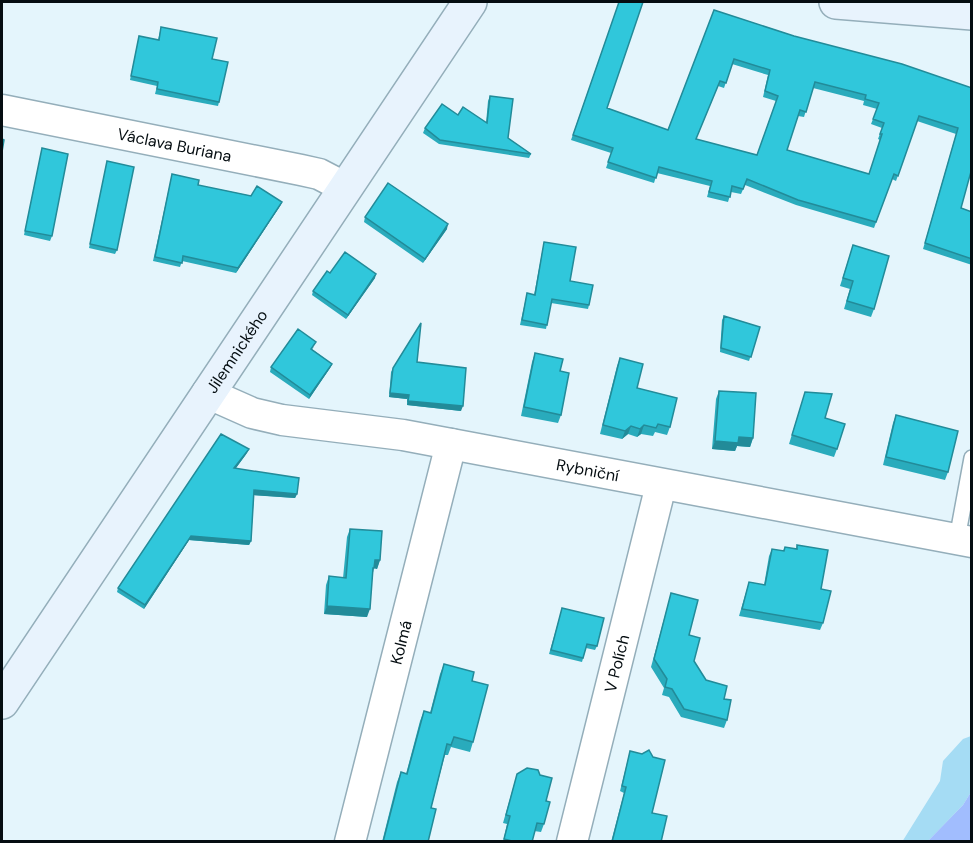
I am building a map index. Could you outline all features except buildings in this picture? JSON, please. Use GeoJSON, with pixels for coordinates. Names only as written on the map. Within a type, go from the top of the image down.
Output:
{"type":"FeatureCollection","features":[{"type":"Feature","properties":{"kind":"main road","name":"Jilemnického"},"geometry":{"type":"LineString","coordinates":[[2,702],[344,187],[470,2]]}},
{"type":"Feature","properties":{"kind":"main road"},"geometry":{"type":"LineString","coordinates":[[836,2],[972,13]]}},
{"type":"Feature","properties":{"kind":"street","name":"Václava Buriana"},"geometry":{"type":"LineString","coordinates":[[2,110],[312,172],[344,187]]}},
{"type":"Feature","properties":{"kind":"street","name":"Rybniční"},"geometry":{"type":"LineString","coordinates":[[207,393],[266,417],[403,435],[964,541]]}},
{"type":"Feature","properties":{"kind":"street","name":"Kolmá"},"geometry":{"type":"LineString","coordinates":[[350,842],[451,444]]}},
{"type":"Feature","properties":{"kind":"street","name":"V Polích"},"geometry":{"type":"LineString","coordinates":[[572,842],[661,485]]}},
{"type":"Feature","properties":{"kind":"lane"},"geometry":{"type":"LineString","coordinates":[[964,541],[972,458]]}},
{"type":"Feature","properties":{"kind":"shaded area"},"geometry":{"type":"Polygon","coordinates":[[[971,736],[971,792],[963,805],[928,841],[902,842],[940,781],[943,761],[963,739],[971,736]]]}},
{"type":"Feature","properties":{"kind":"water"},"geometry":{"type":"Polygon","coordinates":[[[971,792],[971,841],[928,841],[963,805],[971,792]]]}}]}
